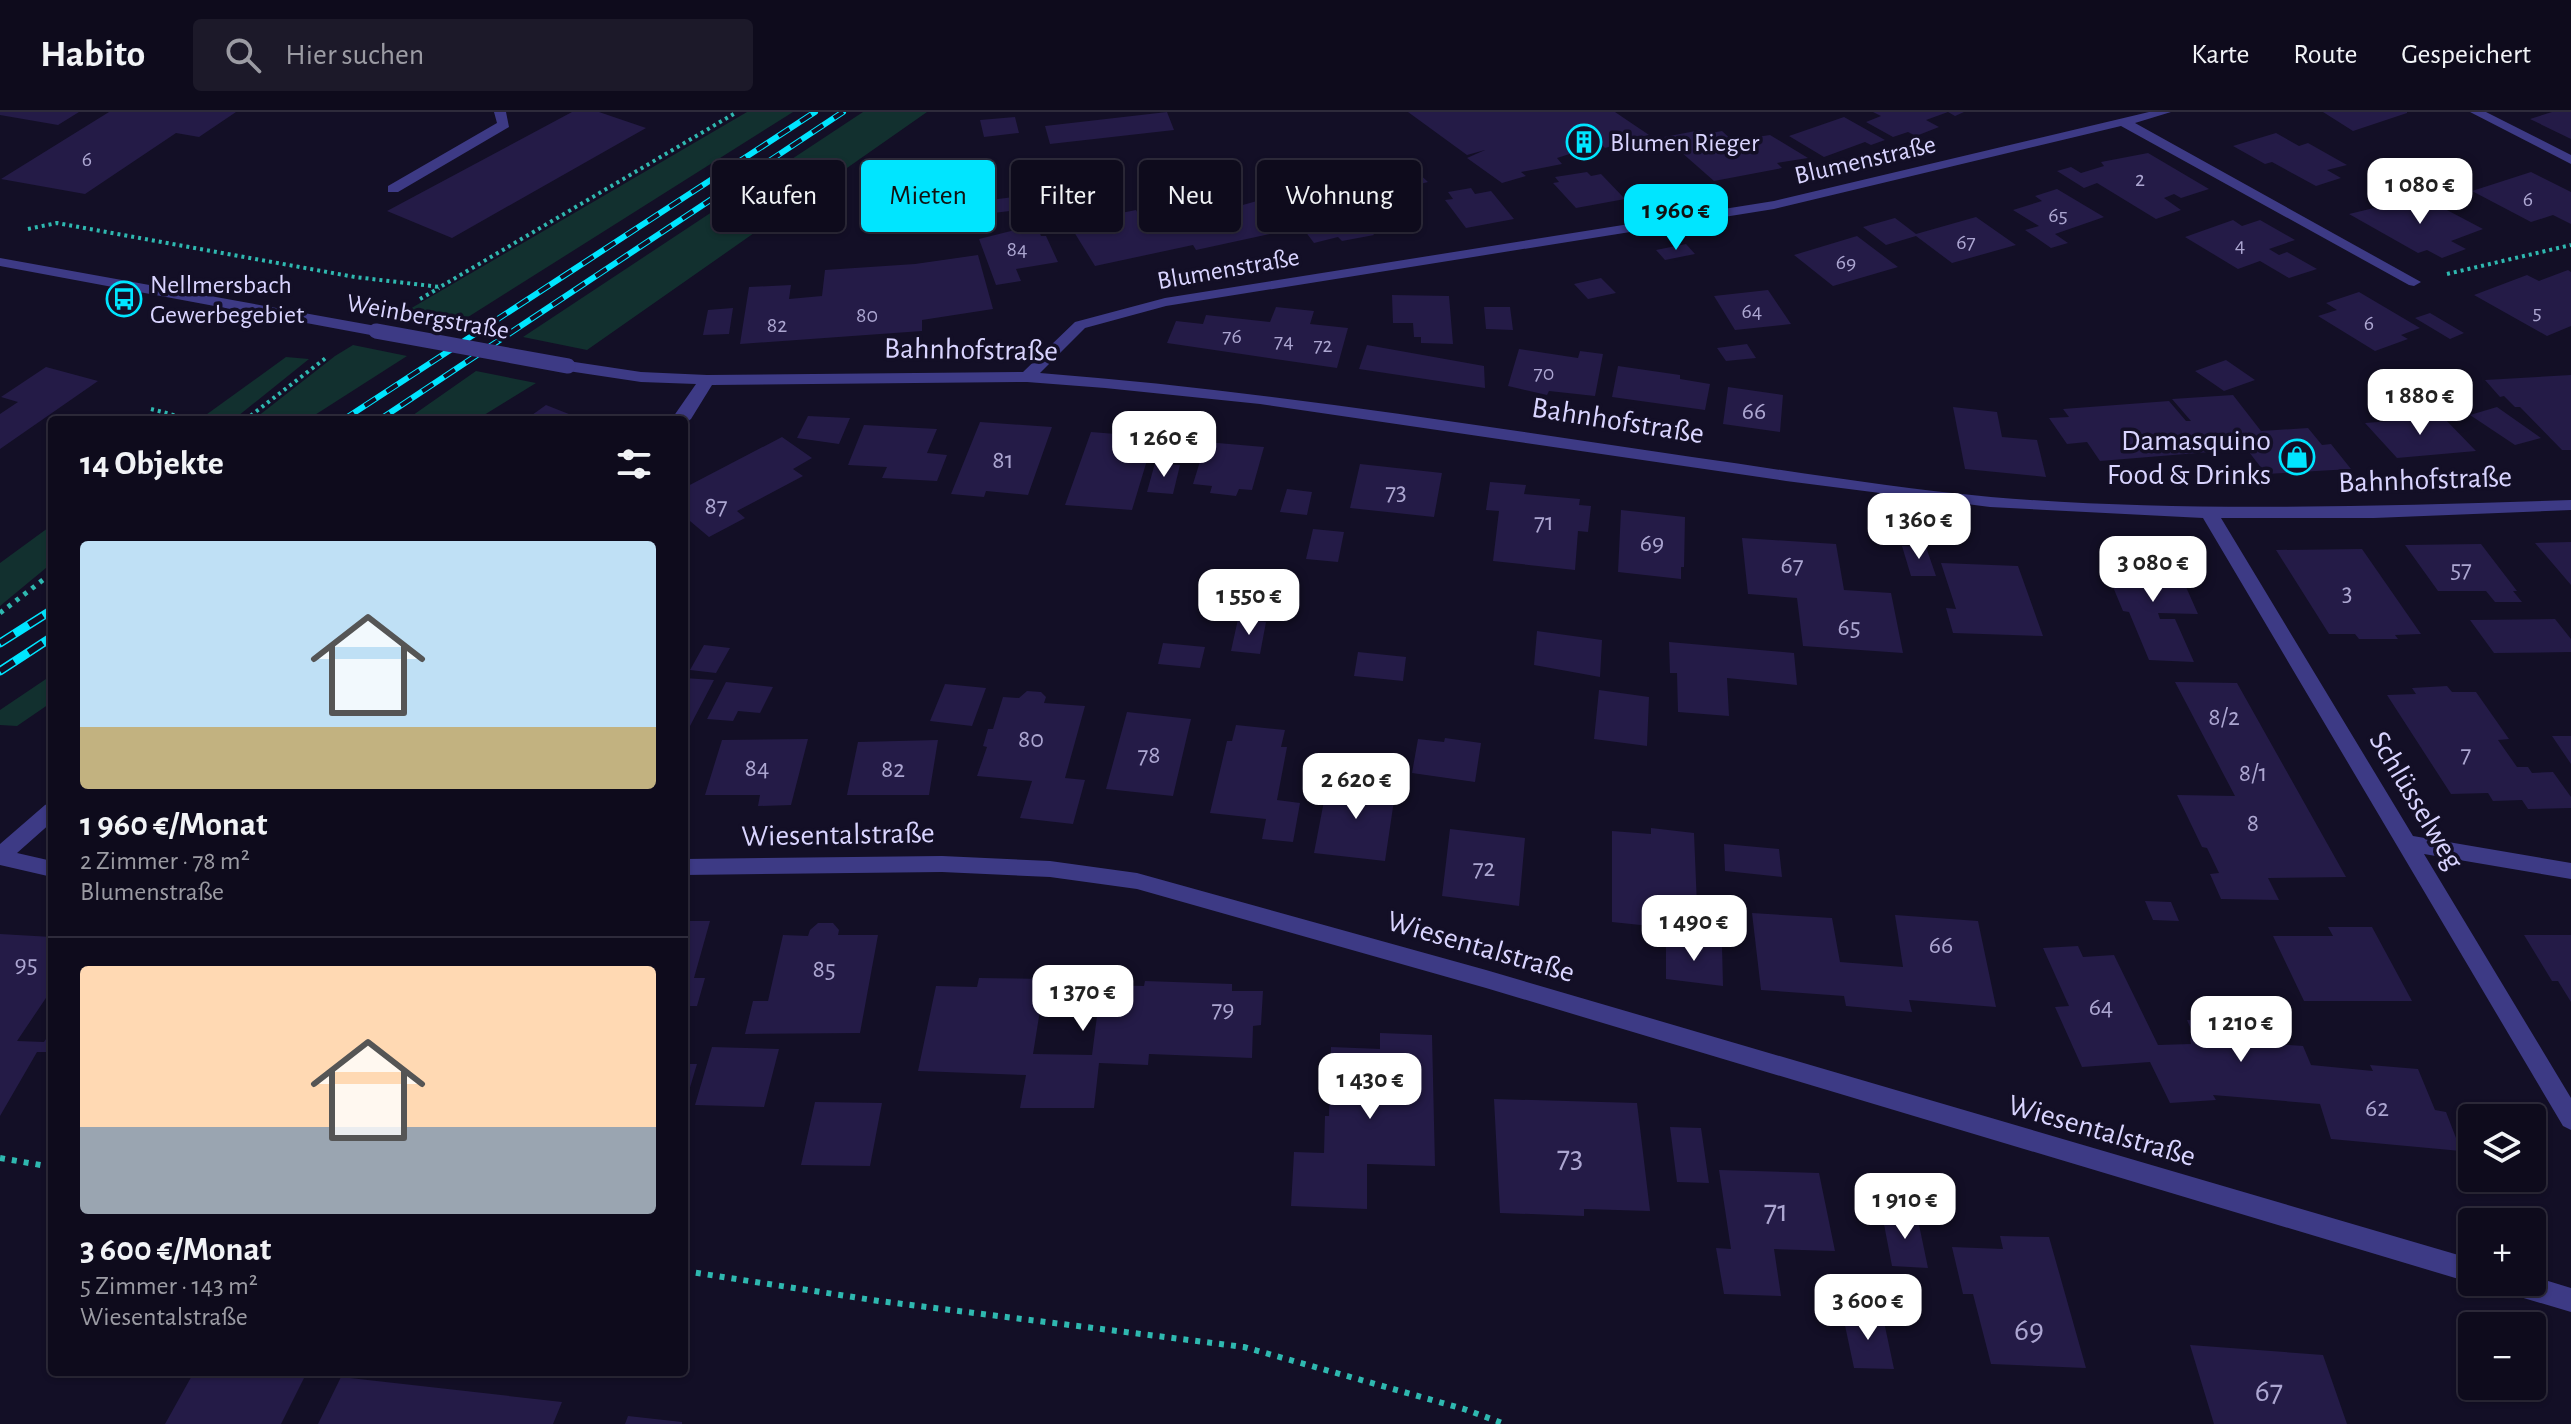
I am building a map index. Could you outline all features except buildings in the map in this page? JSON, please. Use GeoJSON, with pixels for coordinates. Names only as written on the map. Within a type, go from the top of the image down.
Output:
{"type":"FeatureCollection","features":[{"type":"Feature","properties":{"kind":"street"},"geometry":{"type":"LineString","coordinates":[[393,189],[504,124],[500,112]]}},
{"type":"Feature","properties":{"kind":"street","name":"Blumenstraße"},"geometry":{"type":"LineString","coordinates":[[1027,377],[1080,325],[1165,302],[1774,205],[2165,112]]}},
{"type":"Feature","properties":{"kind":"street"},"geometry":{"type":"LineString","coordinates":[[2476,112],[2571,160]]}},
{"type":"Feature","properties":{"kind":"street"},"geometry":{"type":"LineString","coordinates":[[2125,123],[2414,282]]}},
{"type":"Feature","properties":{"kind":"street","name":"Weinbergstraße"},"geometry":{"type":"LineString","coordinates":[[0,262],[568,366],[641,377],[707,380]]}},
{"type":"Feature","properties":{"kind":"street","name":"Bahnhofstraße"},"geometry":{"type":"LineString","coordinates":[[707,380],[1027,377],[1260,399],[1786,476],[1990,502],[2209,513],[2374,512],[2571,505]]}},
{"type":"Feature","properties":{"kind":"street"},"geometry":{"type":"LineString","coordinates":[[685,416],[707,380]]}},
{"type":"Feature","properties":{"kind":"street","name":"Schlüsselweg"},"geometry":{"type":"LineString","coordinates":[[2209,513],[2571,1119]]}},
{"type":"Feature","properties":{"kind":"street"},"geometry":{"type":"LineString","coordinates":[[0,856],[48,814]]}},
{"type":"Feature","properties":{"kind":"street"},"geometry":{"type":"LineString","coordinates":[[2408,843],[2571,871]]}},
{"type":"Feature","properties":{"kind":"street"},"geometry":{"type":"LineString","coordinates":[[0,856],[48,868]]}},
{"type":"Feature","properties":{"kind":"street","name":"Wiesentalstraße"},"geometry":{"type":"LineString","coordinates":[[688,867],[942,864],[1050,869],[1137,881],[1486,979],[2458,1267]]}},
{"type":"Feature","properties":{"kind":"street"},"geometry":{"type":"LineString","coordinates":[[2546,1293],[2571,1300]]}},
{"type":"Feature","properties":{"kind":"path"},"geometry":{"type":"LineString","coordinates":[[19,235],[29,229],[57,223],[355,277],[440,287],[737,112]]}},
{"type":"Feature","properties":{"kind":"path"},"geometry":{"type":"LineString","coordinates":[[2414,282],[2571,245]]}},
{"type":"Feature","properties":{"kind":"path"},"geometry":{"type":"LineString","coordinates":[[250,416],[331,353]]}},
{"type":"Feature","properties":{"kind":"path"},"geometry":{"type":"LineString","coordinates":[[151,409],[178,416]]}},
{"type":"Feature","properties":{"kind":"path"},"geometry":{"type":"LineString","coordinates":[[0,613],[48,576]]}},
{"type":"Feature","properties":{"kind":"path"},"geometry":{"type":"LineString","coordinates":[[0,1158],[48,1166]]}},
{"type":"Feature","properties":{"kind":"path"},"geometry":{"type":"LineString","coordinates":[[688,1272],[879,1301],[1244,1347],[1464,1409],[1505,1424]]}},
{"type":"Feature","properties":{"kind":"green space"},"geometry":{"type":"Polygon","coordinates":[[[747,112],[793,112],[717,160],[712,160],[712,163],[457,324],[403,313],[747,112]]]}},
{"type":"Feature","properties":{"kind":"green space"},"geometry":{"type":"Polygon","coordinates":[[[863,112],[927,112],[845,169],[845,160],[790,160],[863,112]]]}},
{"type":"Feature","properties":{"kind":"green space"},"geometry":{"type":"Polygon","coordinates":[[[712,212],[712,232],[756,232],[587,350],[523,337],[712,212]]]}},
{"type":"Feature","properties":{"kind":"green space"},"geometry":{"type":"Polygon","coordinates":[[[353,345],[407,356],[313,416],[258,416],[353,345]]]}},
{"type":"Feature","properties":{"kind":"green space"},"geometry":{"type":"Polygon","coordinates":[[[286,357],[309,359],[238,416],[204,416],[286,357]]]}},
{"type":"Feature","properties":{"kind":"green space"},"geometry":{"type":"Polygon","coordinates":[[[476,371],[536,383],[482,416],[412,416],[476,371]]]}},
{"type":"Feature","properties":{"kind":"green space"},"geometry":{"type":"Polygon","coordinates":[[[48,528],[48,566],[0,606],[0,563],[48,528]]]}},
{"type":"Feature","properties":{"kind":"green space"},"geometry":{"type":"Polygon","coordinates":[[[48,679],[48,705],[17,726],[0,725],[0,710],[48,679]]]}},
{"type":"Feature","properties":{"kind":"railway"},"geometry":{"type":"LineString","coordinates":[[349,416],[815,112]]}},
{"type":"Feature","properties":{"kind":"railway"},"geometry":{"type":"LineString","coordinates":[[385,416],[843,112]]}},
{"type":"Feature","properties":{"kind":"railway"},"geometry":{"type":"LineString","coordinates":[[0,643],[48,613]]}},
{"type":"Feature","properties":{"kind":"railway"},"geometry":{"type":"LineString","coordinates":[[0,671],[48,640]]}},
{"type":"Feature","properties":{"kind":"place","name":"Blumen Rieger"},"geometry":{"type":"Point","coordinates":[1584,142]}},
{"type":"Feature","properties":{"kind":"place","name":"Nellmersbach Gewerbegebiet"},"geometry":{"type":"Point","coordinates":[124,299]}},
{"type":"Feature","properties":{"kind":"place","name":"Damasquino Food & Drinks"},"geometry":{"type":"Point","coordinates":[2297,457]}}]}
